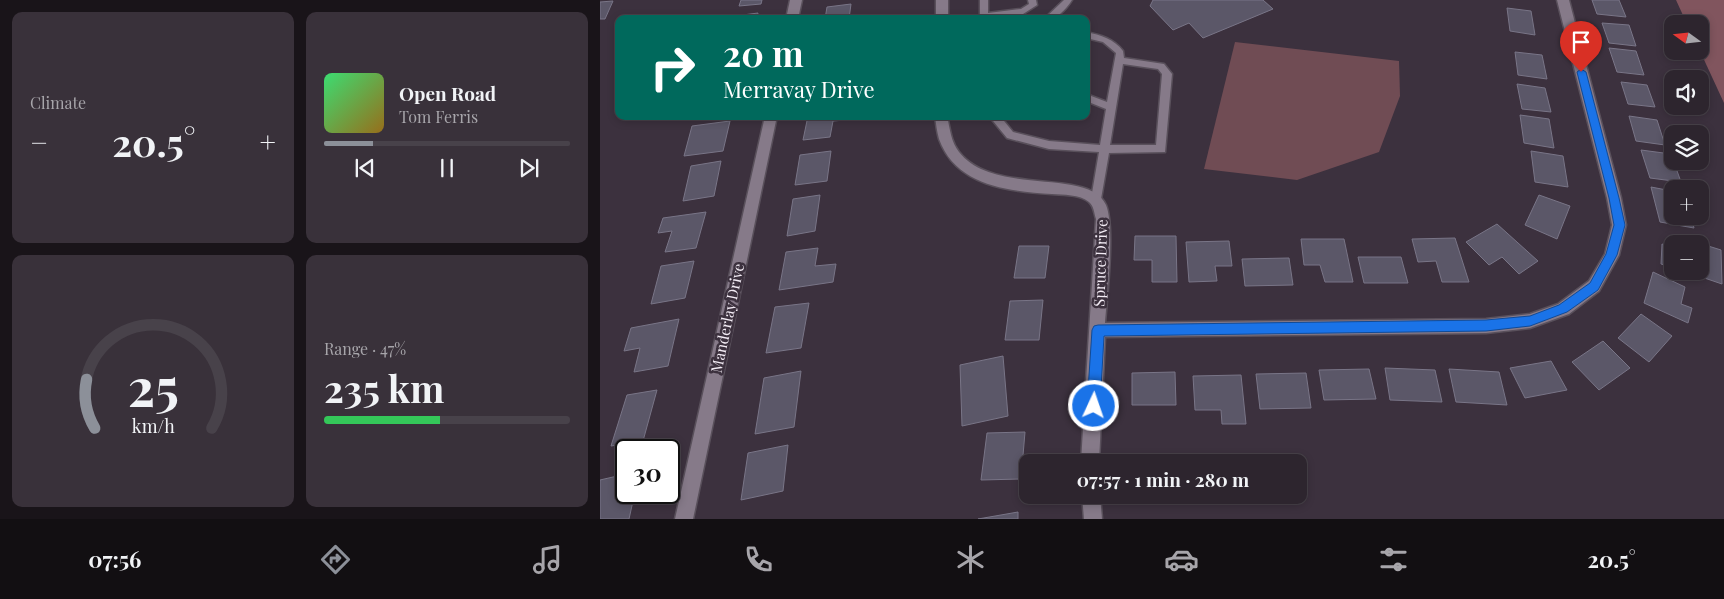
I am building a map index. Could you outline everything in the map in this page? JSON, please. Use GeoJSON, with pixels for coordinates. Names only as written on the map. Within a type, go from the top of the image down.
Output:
{"type":"FeatureCollection","features":[{"type":"Feature","properties":{"kind":"street"},"geometry":{"type":"LineString","coordinates":[[793,15],[796,0]]}},
{"type":"Feature","properties":{"kind":"street"},"geometry":{"type":"LineString","coordinates":[[942,0],[942,15]]}},
{"type":"Feature","properties":{"kind":"street"},"geometry":{"type":"LineString","coordinates":[[1098,330],[1486,326],[1530,321],[1563,309],[1594,286],[1612,255],[1619,225],[1614,198],[1563,0]]}},
{"type":"Feature","properties":{"kind":"street","name":"Manderlay Drive"},"geometry":{"type":"LineString","coordinates":[[684,519],[770,120]]}},
{"type":"Feature","properties":{"kind":"street","name":"Spruce Drive"},"geometry":{"type":"LineString","coordinates":[[942,120],[947,142],[953,154],[975,173],[1003,184],[1077,191],[1096,200],[1103,219],[1090,454]]}},
{"type":"Feature","properties":{"kind":"street"},"geometry":{"type":"LineString","coordinates":[[1092,504],[1093,519]]}},
{"type":"Feature","properties":{"kind":"lane"},"geometry":{"type":"LineString","coordinates":[[984,0],[984,15]]}},
{"type":"Feature","properties":{"kind":"lane"},"geometry":{"type":"LineString","coordinates":[[997,15],[1023,11],[1033,5],[1032,0]]}},
{"type":"Feature","properties":{"kind":"lane"},"geometry":{"type":"LineString","coordinates":[[1053,15],[1063,8],[1068,0]]}},
{"type":"Feature","properties":{"kind":"lane"},"geometry":{"type":"LineString","coordinates":[[1090,36],[1100,37],[1114,45],[1120,53],[1096,200]]}},
{"type":"Feature","properties":{"kind":"lane"},"geometry":{"type":"LineString","coordinates":[[997,120],[1010,135],[1049,145],[1161,149],[1167,74],[1161,66],[1119,60]]}},
{"type":"Feature","properties":{"kind":"lane"},"geometry":{"type":"LineString","coordinates":[[1090,99],[1111,107]]}},
{"type":"Feature","properties":{"kind":"shaded area"},"geometry":{"type":"Polygon","coordinates":[[[1676,0],[1724,0],[1724,103],[1704,60],[1709,60],[1709,15],[1683,15],[1676,0]]]}},
{"type":"Feature","properties":{"kind":"shaded area"},"geometry":{"type":"Polygon","coordinates":[[[1235,42],[1399,61],[1400,96],[1379,152],[1297,180],[1204,169],[1235,42]]]}},
{"type":"Feature","properties":{"kind":"building"},"geometry":{"type":"Polygon","coordinates":[[[741,0],[762,0],[761,4],[739,6],[741,0]]]}},
{"type":"Feature","properties":{"kind":"building"},"geometry":{"type":"Polygon","coordinates":[[[1153,0],[1263,0],[1273,9],[1203,38],[1189,23],[1173,30],[1150,6],[1153,0]]]}},
{"type":"Feature","properties":{"kind":"building"},"geometry":{"type":"Polygon","coordinates":[[[1592,0],[1619,0],[1626,17],[1597,14],[1592,0]]]}},
{"type":"Feature","properties":{"kind":"building"},"geometry":{"type":"Polygon","coordinates":[[[613,1],[605,19],[600,19],[600,2],[613,1]]]}},
{"type":"Feature","properties":{"kind":"building"},"geometry":{"type":"Polygon","coordinates":[[[851,4],[850,15],[826,15],[827,7],[851,4]]]}},
{"type":"Feature","properties":{"kind":"building"},"geometry":{"type":"Polygon","coordinates":[[[1507,8],[1531,11],[1535,35],[1510,31],[1507,8]]]}},
{"type":"Feature","properties":{"kind":"building"},"geometry":{"type":"Polygon","coordinates":[[[1602,23],[1629,25],[1636,46],[1609,43],[1602,23]]]}},
{"type":"Feature","properties":{"kind":"building"},"geometry":{"type":"Polygon","coordinates":[[[1609,48],[1636,51],[1644,75],[1617,72],[1609,48]]]}},
{"type":"Feature","properties":{"kind":"building"},"geometry":{"type":"Polygon","coordinates":[[[1515,52],[1542,55],[1547,79],[1518,75],[1515,52]]]}},
{"type":"Feature","properties":{"kind":"building"},"geometry":{"type":"Polygon","coordinates":[[[1621,82],[1647,85],[1655,107],[1628,104],[1621,82]]]}},
{"type":"Feature","properties":{"kind":"building"},"geometry":{"type":"Polygon","coordinates":[[[1517,84],[1545,88],[1551,112],[1522,109],[1517,84]]]}},
{"type":"Feature","properties":{"kind":"building"},"geometry":{"type":"Polygon","coordinates":[[[1520,115],[1549,119],[1554,148],[1524,143],[1520,115]]]}},
{"type":"Feature","properties":{"kind":"building"},"geometry":{"type":"Polygon","coordinates":[[[1629,116],[1657,120],[1664,145],[1636,141],[1629,116]]]}},
{"type":"Feature","properties":{"kind":"building"},"geometry":{"type":"Polygon","coordinates":[[[807,120],[845,120],[833,121],[830,137],[803,140],[807,120]]]}},
{"type":"Feature","properties":{"kind":"building"},"geometry":{"type":"Polygon","coordinates":[[[730,121],[723,151],[684,156],[692,126],[730,121]]]}},
{"type":"Feature","properties":{"kind":"building"},"geometry":{"type":"Polygon","coordinates":[[[1641,150],[1664,153],[1664,170],[1677,170],[1680,180],[1666,180],[1650,178],[1641,150]]]}},
{"type":"Feature","properties":{"kind":"building"},"geometry":{"type":"Polygon","coordinates":[[[831,151],[827,181],[795,185],[800,155],[831,151]]]}},
{"type":"Feature","properties":{"kind":"building"},"geometry":{"type":"Polygon","coordinates":[[[1531,151],[1563,156],[1568,187],[1535,182],[1531,151]]]}},
{"type":"Feature","properties":{"kind":"building"},"geometry":{"type":"Polygon","coordinates":[[[721,161],[714,196],[683,201],[691,166],[721,161]]]}},
{"type":"Feature","properties":{"kind":"building"},"geometry":{"type":"Polygon","coordinates":[[[1651,187],[1664,189],[1664,223],[1660,222],[1651,187]]]}},
{"type":"Feature","properties":{"kind":"building"},"geometry":{"type":"Polygon","coordinates":[[[820,195],[815,231],[787,236],[793,199],[820,195]]]}},
{"type":"Feature","properties":{"kind":"building"},"geometry":{"type":"Polygon","coordinates":[[[1539,195],[1570,206],[1557,239],[1525,225],[1539,195]]]}},
{"type":"Feature","properties":{"kind":"building"},"geometry":{"type":"Polygon","coordinates":[[[706,212],[696,248],[665,252],[672,231],[658,233],[663,218],[706,212]]]}},
{"type":"Feature","properties":{"kind":"building"},"geometry":{"type":"Polygon","coordinates":[[[1497,224],[1538,261],[1519,274],[1502,257],[1489,265],[1466,242],[1497,224]]]}},
{"type":"Feature","properties":{"kind":"building"},"geometry":{"type":"Polygon","coordinates":[[[1677,225],[1693,225],[1694,228],[1677,225]]]}},
{"type":"Feature","properties":{"kind":"building"},"geometry":{"type":"Polygon","coordinates":[[[1135,236],[1176,236],[1177,282],[1152,282],[1152,260],[1134,260],[1135,236]]]}},
{"type":"Feature","properties":{"kind":"building"},"geometry":{"type":"Polygon","coordinates":[[[1455,238],[1469,282],[1442,282],[1436,261],[1418,262],[1412,239],[1455,238]]]}},
{"type":"Feature","properties":{"kind":"building"},"geometry":{"type":"Polygon","coordinates":[[[1301,239],[1344,239],[1353,282],[1325,282],[1320,265],[1304,265],[1301,239]]]}},
{"type":"Feature","properties":{"kind":"building"},"geometry":{"type":"Polygon","coordinates":[[[1229,241],[1232,266],[1215,266],[1217,281],[1189,282],[1186,242],[1229,241]]]}},
{"type":"Feature","properties":{"kind":"building"},"geometry":{"type":"Polygon","coordinates":[[[1662,244],[1664,245],[1664,265],[1661,264],[1662,244]]]}},
{"type":"Feature","properties":{"kind":"building"},"geometry":{"type":"Polygon","coordinates":[[[1019,246],[1049,246],[1045,278],[1014,278],[1019,246]]]}},
{"type":"Feature","properties":{"kind":"building"},"geometry":{"type":"Polygon","coordinates":[[[1709,246],[1721,250],[1722,284],[1709,280],[1709,246]]]}},
{"type":"Feature","properties":{"kind":"building"},"geometry":{"type":"Polygon","coordinates":[[[818,248],[815,266],[836,264],[833,282],[779,290],[786,252],[818,248]]]}},
{"type":"Feature","properties":{"kind":"building"},"geometry":{"type":"Polygon","coordinates":[[[1358,257],[1401,257],[1408,283],[1364,283],[1358,257]]]}},
{"type":"Feature","properties":{"kind":"building"},"geometry":{"type":"Polygon","coordinates":[[[1289,258],[1293,285],[1245,286],[1242,259],[1289,258]]]}},
{"type":"Feature","properties":{"kind":"building"},"geometry":{"type":"Polygon","coordinates":[[[694,261],[685,298],[651,304],[661,266],[694,261]]]}},
{"type":"Feature","properties":{"kind":"building"},"geometry":{"type":"Polygon","coordinates":[[[1653,272],[1664,277],[1664,280],[1670,280],[1685,287],[1681,304],[1692,308],[1688,323],[1644,303],[1653,272]]]}},
{"type":"Feature","properties":{"kind":"building"},"geometry":{"type":"Polygon","coordinates":[[[1043,300],[1039,340],[1005,340],[1010,301],[1043,300]]]}},
{"type":"Feature","properties":{"kind":"building"},"geometry":{"type":"Polygon","coordinates":[[[809,303],[801,348],[766,353],[775,307],[809,303]]]}},
{"type":"Feature","properties":{"kind":"building"},"geometry":{"type":"Polygon","coordinates":[[[1641,314],[1672,336],[1649,362],[1618,338],[1641,314]]]}},
{"type":"Feature","properties":{"kind":"building"},"geometry":{"type":"Polygon","coordinates":[[[679,319],[668,366],[634,372],[640,348],[624,351],[631,328],[679,319]]]}},
{"type":"Feature","properties":{"kind":"building"},"geometry":{"type":"Polygon","coordinates":[[[1603,341],[1630,368],[1599,390],[1572,362],[1603,341]]]}},
{"type":"Feature","properties":{"kind":"building"},"geometry":{"type":"Polygon","coordinates":[[[1003,356],[1008,416],[962,426],[960,365],[1003,356]]]}},
{"type":"Feature","properties":{"kind":"building"},"geometry":{"type":"Polygon","coordinates":[[[1551,361],[1567,390],[1525,398],[1510,368],[1551,361]]]}},
{"type":"Feature","properties":{"kind":"building"},"geometry":{"type":"Polygon","coordinates":[[[1385,368],[1435,370],[1442,402],[1390,400],[1385,368]]]}},
{"type":"Feature","properties":{"kind":"building"},"geometry":{"type":"Polygon","coordinates":[[[1369,369],[1376,399],[1324,400],[1319,370],[1369,369]]]}},
{"type":"Feature","properties":{"kind":"building"},"geometry":{"type":"Polygon","coordinates":[[[1449,369],[1499,372],[1507,405],[1456,402],[1449,369]]]}},
{"type":"Feature","properties":{"kind":"building"},"geometry":{"type":"Polygon","coordinates":[[[801,371],[794,427],[755,434],[764,378],[801,371]]]}},
{"type":"Feature","properties":{"kind":"building"},"geometry":{"type":"Polygon","coordinates":[[[1175,372],[1176,405],[1132,405],[1132,373],[1175,372]]]}},
{"type":"Feature","properties":{"kind":"building"},"geometry":{"type":"Polygon","coordinates":[[[1306,373],[1311,408],[1260,409],[1256,374],[1306,373]]]}},
{"type":"Feature","properties":{"kind":"building"},"geometry":{"type":"Polygon","coordinates":[[[1241,375],[1246,424],[1222,424],[1221,410],[1195,410],[1193,376],[1241,375]]]}},
{"type":"Feature","properties":{"kind":"building"},"geometry":{"type":"Polygon","coordinates":[[[657,390],[644,439],[615,439],[615,445],[611,446],[627,395],[657,390]]]}},
{"type":"Feature","properties":{"kind":"building"},"geometry":{"type":"Polygon","coordinates":[[[1025,432],[1023,454],[1019,454],[1019,479],[981,480],[987,433],[1025,432]]]}},
{"type":"Feature","properties":{"kind":"building"},"geometry":{"type":"Polygon","coordinates":[[[788,445],[783,491],[741,500],[748,453],[788,445]]]}},
{"type":"Feature","properties":{"kind":"building"},"geometry":{"type":"Polygon","coordinates":[[[615,477],[615,504],[632,504],[629,519],[600,519],[600,480],[615,477]]]}},
{"type":"Feature","properties":{"kind":"building"},"geometry":{"type":"Polygon","coordinates":[[[1018,512],[1018,519],[978,519],[1018,512]]]}},
{"type":"Feature","properties":{"kind":"route"},"geometry":{"type":"LineString","coordinates":[[1094,406],[1098,330],[1486,326],[1530,321],[1563,309],[1594,286],[1612,255],[1619,225],[1614,198],[1581,72]]}}]}
